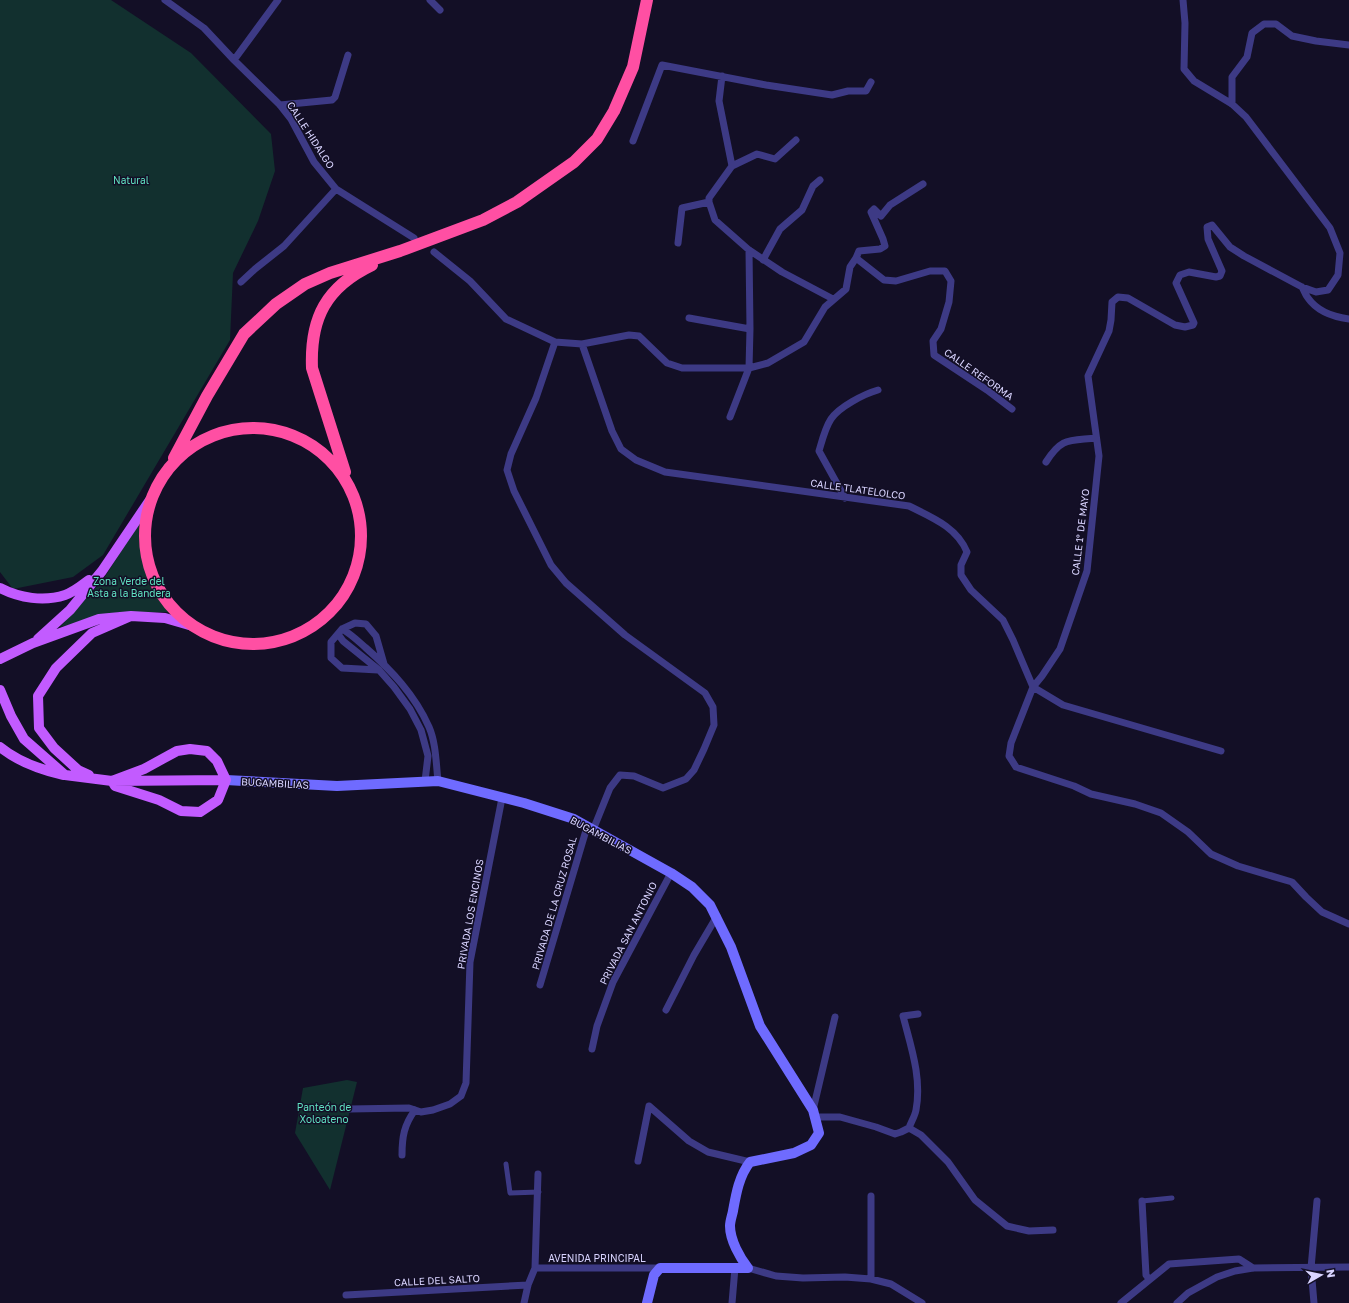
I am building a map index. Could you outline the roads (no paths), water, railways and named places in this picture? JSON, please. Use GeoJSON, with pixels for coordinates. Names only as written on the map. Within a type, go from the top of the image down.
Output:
{"type":"FeatureCollection","features":[{"type":"Feature","properties":{"kind":"highway"},"geometry":{"type":"LineString","coordinates":[[400,251],[365,268],[346,280],[333,293],[317,319],[311,350],[312,368],[359,511],[361,526],[360,551],[351,581],[334,606],[315,624],[293,636],[277,641],[262,643],[236,642],[211,635],[196,627],[183,617],[165,598],[152,573],[148,559],[145,528],[146,517],[150,500],[159,481],[174,458],[207,396],[244,334],[276,304],[305,284],[344,268],[400,251],[483,220],[517,202],[574,162],[597,139],[614,111],[633,67],[648,0]]}},
{"type":"Feature","properties":{"kind":"highway"},"geometry":{"type":"LineString","coordinates":[[174,458],[187,448],[226,432],[260,429],[290,435],[316,449],[329,458],[339,468],[349,484]]}},
{"type":"Feature","properties":{"kind":"main road"},"geometry":{"type":"LineString","coordinates":[[33,642],[70,610],[102,571],[150,500]]}},
{"type":"Feature","properties":{"kind":"main road"},"geometry":{"type":"LineString","coordinates":[[0,588],[5,591],[29,598],[49,599],[76,590],[102,571]]}},
{"type":"Feature","properties":{"kind":"main road"},"geometry":{"type":"LineString","coordinates":[[100,780],[78,770],[54,748],[39,728],[38,696],[56,668],[92,633],[131,616]]}},
{"type":"Feature","properties":{"kind":"main road"},"geometry":{"type":"LineString","coordinates":[[0,659],[33,642],[99,619],[131,616],[165,618],[196,627]]}},
{"type":"Feature","properties":{"kind":"main road"},"geometry":{"type":"LineString","coordinates":[[0,690],[11,716],[24,739],[65,775]]}},
{"type":"Feature","properties":{"kind":"main road"},"geometry":{"type":"LineString","coordinates":[[0,747],[9,754],[47,771],[65,775],[112,781],[226,780]]}},
{"type":"Feature","properties":{"kind":"main road"},"geometry":{"type":"LineString","coordinates":[[190,749],[207,751],[217,761],[226,780],[218,800],[200,812],[181,811],[159,800],[115,786],[112,781],[144,769],[177,751],[190,749]]}},
{"type":"Feature","properties":{"kind":"main road","name":"BUGAMBILIAS"},"geometry":{"type":"LineString","coordinates":[[226,780],[337,786],[438,781],[524,803],[574,819],[671,873],[692,887],[710,905],[716,916],[731,946],[760,1026],[815,1114],[819,1132],[811,1145],[794,1153],[750,1162]]}},
{"type":"Feature","properties":{"kind":"main road"},"geometry":{"type":"LineString","coordinates":[[748,1268],[741,1260],[736,1249],[730,1226],[736,1191],[745,1169],[750,1162]]}},
{"type":"Feature","properties":{"kind":"main road"},"geometry":{"type":"LineString","coordinates":[[647,1303],[654,1275],[660,1268],[748,1268]]}},
{"type":"Feature","properties":{"kind":"street","name":"CALLE HIDALGO"},"geometry":{"type":"LineString","coordinates":[[165,0],[204,28],[280,105],[291,119],[314,162],[336,189],[414,238]]}},
{"type":"Feature","properties":{"kind":"street"},"geometry":{"type":"LineString","coordinates":[[234,60],[278,0]]}},
{"type":"Feature","properties":{"kind":"street"},"geometry":{"type":"LineString","coordinates":[[430,0],[440,10]]}},
{"type":"Feature","properties":{"kind":"street"},"geometry":{"type":"LineString","coordinates":[[1183,0],[1185,23],[1184,69],[1194,81],[1232,104],[1246,117],[1330,228],[1340,253],[1338,275],[1328,290],[1316,292],[1302,287]]}},
{"type":"Feature","properties":{"kind":"street"},"geometry":{"type":"LineString","coordinates":[[1232,104],[1232,77],[1247,57],[1252,33],[1264,24],[1276,24],[1292,36],[1349,45]]}},
{"type":"Feature","properties":{"kind":"street"},"geometry":{"type":"LineString","coordinates":[[280,105],[332,100],[335,97],[348,55]]}},
{"type":"Feature","properties":{"kind":"street"},"geometry":{"type":"LineString","coordinates":[[633,141],[662,65],[766,85],[832,95],[848,91],[866,91],[871,82]]}},
{"type":"Feature","properties":{"kind":"street"},"geometry":{"type":"LineString","coordinates":[[722,76],[719,101],[732,166]]}},
{"type":"Feature","properties":{"kind":"street"},"geometry":{"type":"LineString","coordinates":[[796,140],[775,159],[757,154],[732,166],[709,198],[709,202],[715,220],[749,250],[782,272],[833,299]]}},
{"type":"Feature","properties":{"kind":"street"},"geometry":{"type":"LineString","coordinates":[[763,260],[780,229],[802,210],[813,186],[820,180]]}},
{"type":"Feature","properties":{"kind":"street"},"geometry":{"type":"LineString","coordinates":[[434,252],[470,281],[506,319],[556,342],[582,344],[629,335],[639,336],[667,363],[682,368],[748,368],[768,363],[804,342],[825,307],[846,289],[850,268],[859,251],[880,249],[885,246],[871,212],[874,208],[882,216],[890,205],[923,184]]}},
{"type":"Feature","properties":{"kind":"street"},"geometry":{"type":"LineString","coordinates":[[241,282],[284,246],[336,189]]}},
{"type":"Feature","properties":{"kind":"street"},"geometry":{"type":"LineString","coordinates":[[678,243],[682,208],[709,202]]}},
{"type":"Feature","properties":{"kind":"street","name":"CALLE 1° DE MAYO"},"geometry":{"type":"LineString","coordinates":[[1033,687],[1060,649],[1087,571],[1099,456],[1088,376],[1109,331],[1112,302],[1118,298],[1128,298],[1175,325],[1185,327],[1193,325],[1194,323],[1176,283],[1180,275],[1189,272],[1216,277],[1220,276],[1222,271],[1208,239],[1207,227],[1212,225],[1230,247],[1302,287]]}},
{"type":"Feature","properties":{"kind":"street"},"geometry":{"type":"LineString","coordinates":[[730,417],[748,368],[750,329],[749,250]]}},
{"type":"Feature","properties":{"kind":"street","name":"CALLE REFORMA"},"geometry":{"type":"LineString","coordinates":[[856,258],[884,280],[896,281],[930,271],[945,271],[951,281],[949,302],[941,330],[933,341],[934,355],[987,390],[1012,409]]}},
{"type":"Feature","properties":{"kind":"street"},"geometry":{"type":"LineString","coordinates":[[1302,287],[1308,298],[1322,310],[1337,317],[1349,319]]}},
{"type":"Feature","properties":{"kind":"street"},"geometry":{"type":"LineString","coordinates":[[689,318],[750,329]]}},
{"type":"Feature","properties":{"kind":"street","name":"PRIVADA DE LA CRUZ ROSAL"},"geometry":{"type":"LineString","coordinates":[[540,985],[590,828],[610,788],[620,775],[634,776],[663,788],[686,780],[694,770],[714,725],[713,707],[705,693],[624,635],[566,583],[552,566],[514,491],[507,470],[512,454],[536,398],[556,342]]}},
{"type":"Feature","properties":{"kind":"street","name":"CALLE TLATELOLCO"},"geometry":{"type":"LineString","coordinates":[[582,344],[612,431],[621,449],[636,460],[665,472],[909,506],[940,521],[962,541],[967,552],[961,565],[961,575],[971,590],[1003,620],[1033,687]]}},
{"type":"Feature","properties":{"kind":"street"},"geometry":{"type":"LineString","coordinates":[[845,498],[819,451],[831,419],[859,397],[878,390]]}},
{"type":"Feature","properties":{"kind":"street"},"geometry":{"type":"LineString","coordinates":[[1046,462],[1054,450],[1065,441],[1096,438]]}},
{"type":"Feature","properties":{"kind":"street"},"geometry":{"type":"LineString","coordinates":[[379,670],[342,668],[331,658],[332,642],[340,632],[355,623],[366,624],[376,636],[384,664]]}},
{"type":"Feature","properties":{"kind":"street"},"geometry":{"type":"LineString","coordinates":[[340,632],[349,633],[384,664],[417,705],[429,727],[436,755],[438,781]]}},
{"type":"Feature","properties":{"kind":"street"},"geometry":{"type":"LineString","coordinates":[[340,632],[343,641],[379,670],[410,709],[421,730],[428,756],[425,782]]}},
{"type":"Feature","properties":{"kind":"street"},"geometry":{"type":"LineString","coordinates":[[1221,751],[1063,705],[1033,687],[1011,743],[1009,756],[1016,767],[1074,786],[1091,794],[1135,804],[1161,812],[1188,832],[1211,854],[1238,866],[1292,882],[1322,912],[1349,924]]}},
{"type":"Feature","properties":{"kind":"street","name":"PRIVADA LOS ENCINOS"},"geometry":{"type":"LineString","coordinates":[[415,1110],[421,1112],[433,1110],[450,1104],[461,1096],[466,1083],[470,962],[502,798]]}},
{"type":"Feature","properties":{"kind":"street","name":"PRIVADA SAN ANTONIO"},"geometry":{"type":"LineString","coordinates":[[592,1049],[597,1026],[613,982],[671,873]]}},
{"type":"Feature","properties":{"kind":"street"},"geometry":{"type":"LineString","coordinates":[[666,1010],[716,916]]}},
{"type":"Feature","properties":{"kind":"street"},"geometry":{"type":"LineString","coordinates":[[835,1017],[815,1114],[840,1117],[895,1134],[909,1128],[916,1112],[918,1094],[917,1072],[903,1016],[918,1014]]}},
{"type":"Feature","properties":{"kind":"street"},"geometry":{"type":"LineString","coordinates":[[638,1161],[649,1106],[689,1141],[708,1152],[750,1162]]}},
{"type":"Feature","properties":{"kind":"street"},"geometry":{"type":"LineString","coordinates":[[349,1108],[409,1108],[415,1110],[410,1117],[402,1136],[402,1155]]}},
{"type":"Feature","properties":{"kind":"street"},"geometry":{"type":"LineString","coordinates":[[909,1128],[921,1135],[948,1162],[975,1200],[1007,1226],[1028,1231],[1053,1230]]}},
{"type":"Feature","properties":{"kind":"street"},"geometry":{"type":"LineString","coordinates":[[506,1164],[510,1193],[539,1192]]}},
{"type":"Feature","properties":{"kind":"street"},"geometry":{"type":"LineString","coordinates":[[524,1303],[528,1286],[535,1268],[534,1251],[539,1192],[538,1174]]}},
{"type":"Feature","properties":{"kind":"street"},"geometry":{"type":"LineString","coordinates":[[871,1196],[871,1279]]}},
{"type":"Feature","properties":{"kind":"street"},"geometry":{"type":"LineString","coordinates":[[1149,1279],[1146,1275],[1142,1201],[1172,1198]]}},
{"type":"Feature","properties":{"kind":"street"},"geometry":{"type":"LineString","coordinates":[[1314,1303],[1311,1268],[1317,1202]]}},
{"type":"Feature","properties":{"kind":"street"},"geometry":{"type":"LineString","coordinates":[[1121,1303],[1169,1264],[1239,1259],[1253,1268]]}},
{"type":"Feature","properties":{"kind":"street"},"geometry":{"type":"LineString","coordinates":[[1176,1303],[1188,1293],[1217,1277],[1235,1270],[1253,1268],[1349,1267]]}},
{"type":"Feature","properties":{"kind":"street","name":"AVENIDA PRINCIPAL"},"geometry":{"type":"LineString","coordinates":[[535,1268],[660,1268]]}},
{"type":"Feature","properties":{"kind":"street"},"geometry":{"type":"LineString","coordinates":[[732,1303],[735,1268]]}},
{"type":"Feature","properties":{"kind":"street"},"geometry":{"type":"LineString","coordinates":[[748,1268],[776,1276],[871,1279],[891,1284],[922,1303]]}},
{"type":"Feature","properties":{"kind":"street","name":"CALLE DEL SALTO"},"geometry":{"type":"LineString","coordinates":[[346,1295],[528,1286]]}},
{"type":"Feature","properties":{"kind":"park label","name":"Natural"},"geometry":{"type":"Point","coordinates":[131,180]}},
{"type":"Feature","properties":{"kind":"park label","name":"Zona Verde del Asta a la Bandera"},"geometry":{"type":"Point","coordinates":[129,586]}},
{"type":"Feature","properties":{"kind":"park label","name":"Panteón de Xoloateno"},"geometry":{"type":"Point","coordinates":[324,1112]}}]}
